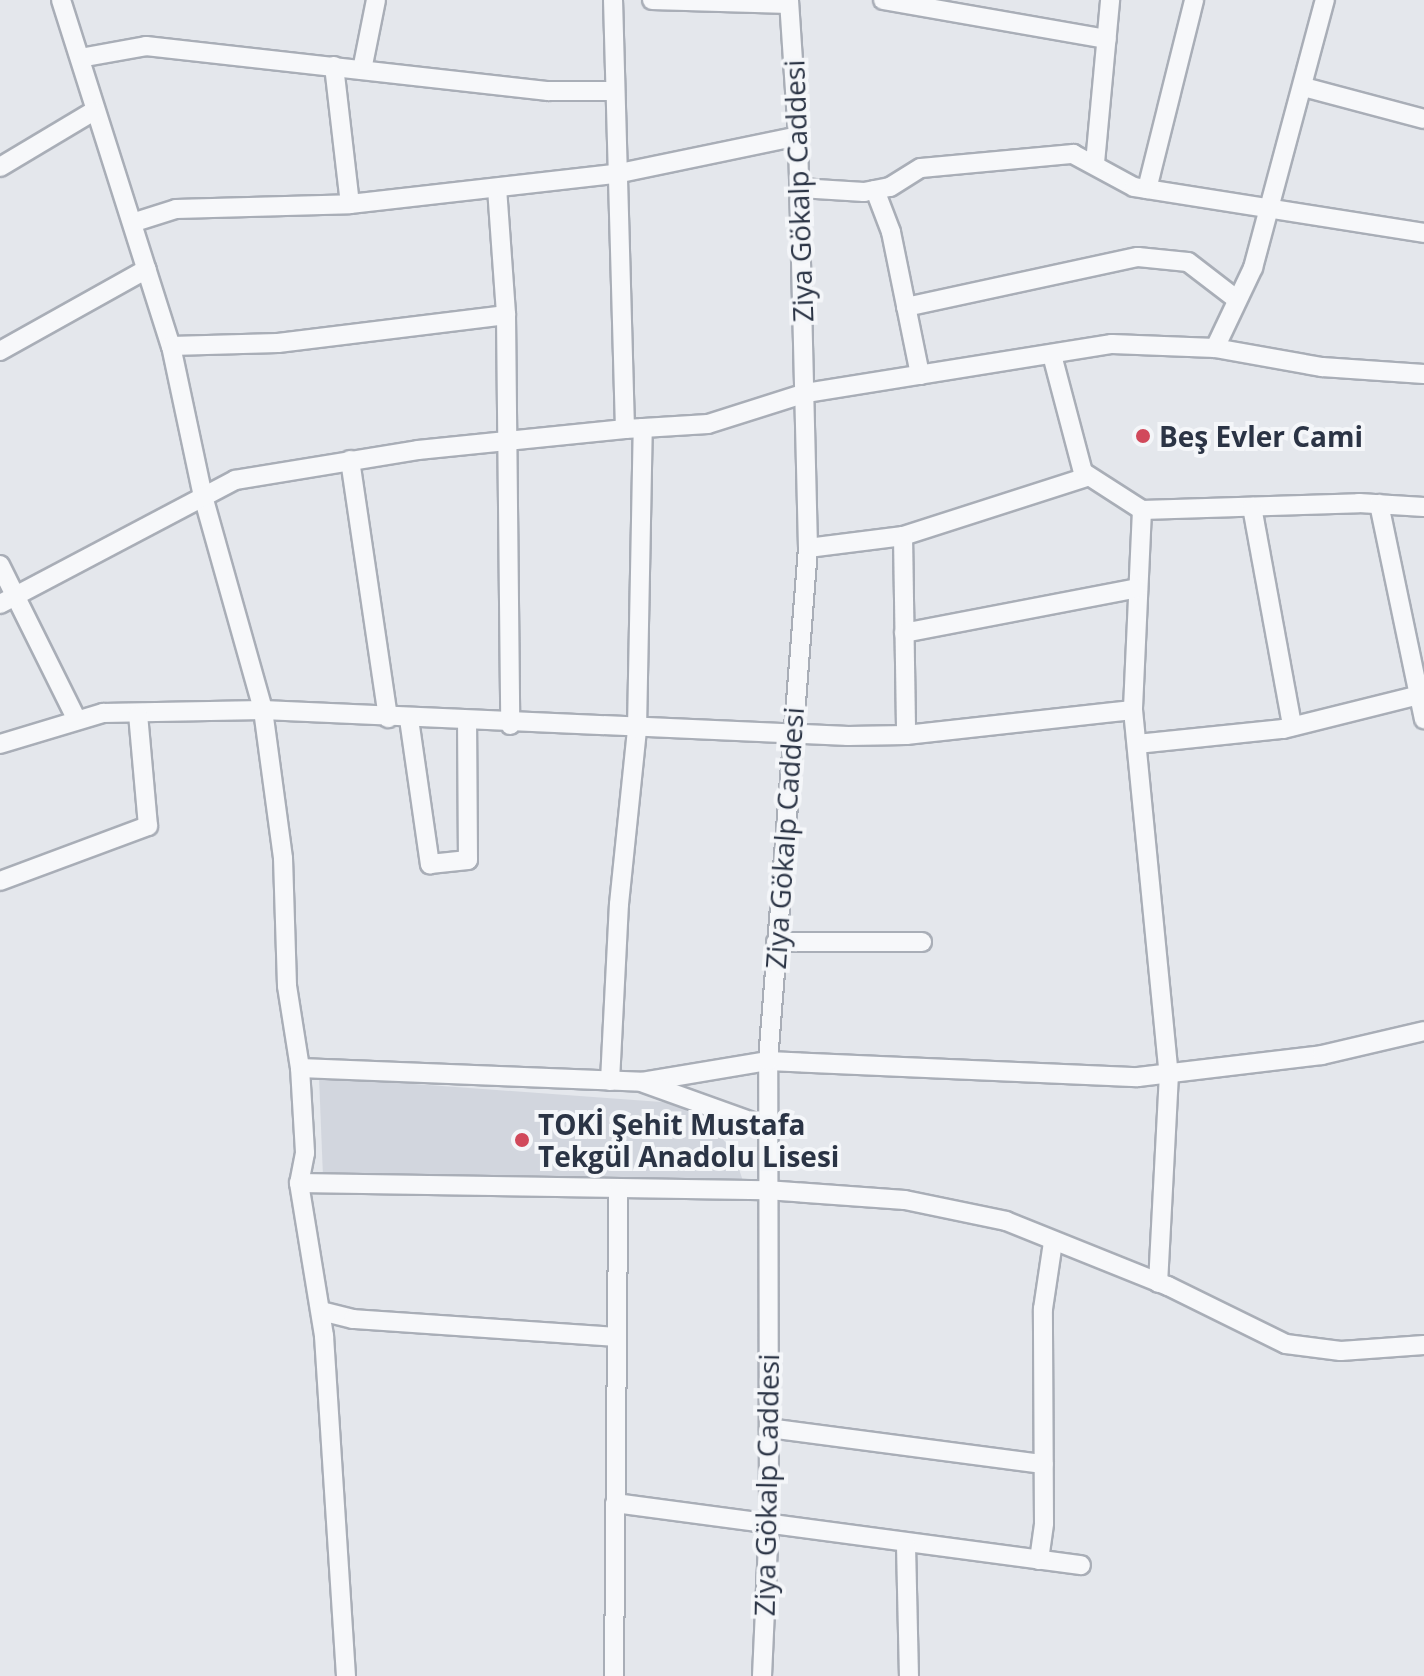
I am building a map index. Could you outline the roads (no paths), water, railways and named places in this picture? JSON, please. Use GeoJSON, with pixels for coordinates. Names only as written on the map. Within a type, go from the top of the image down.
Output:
{"type":"FeatureCollection","features":[{"type":"Feature","properties":{"kind":"street"},"geometry":{"type":"LineString","coordinates":[[61,0],[94,111],[135,222],[171,346],[203,496],[263,710],[282,844],[287,986],[300,1068],[305,1153],[299,1183],[321,1311],[346,1676]]}},
{"type":"Feature","properties":{"kind":"street"},"geometry":{"type":"LineString","coordinates":[[362,70],[376,0]]}},
{"type":"Feature","properties":{"kind":"street"},"geometry":{"type":"LineString","coordinates":[[610,1081],[619,904],[637,729],[634,428],[614,91],[613,0]]}},
{"type":"Feature","properties":{"kind":"street"},"geometry":{"type":"LineString","coordinates":[[652,0],[789,2]]}},
{"type":"Feature","properties":{"kind":"street"},"geometry":{"type":"LineString","coordinates":[[883,0],[1107,39]]}},
{"type":"Feature","properties":{"kind":"street"},"geometry":{"type":"LineString","coordinates":[[1095,163],[1110,0]]}},
{"type":"Feature","properties":{"kind":"street"},"geometry":{"type":"LineString","coordinates":[[1147,189],[1194,0]]}},
{"type":"Feature","properties":{"kind":"street"},"geometry":{"type":"LineString","coordinates":[[1215,348],[1253,268],[1325,0]]}},
{"type":"Feature","properties":{"kind":"street","name":"Ziya Gökalp Caddesi"},"geometry":{"type":"LineString","coordinates":[[762,1676],[769,1520],[768,1061],[808,548],[800,188],[789,2]]}},
{"type":"Feature","properties":{"kind":"street"},"geometry":{"type":"LineString","coordinates":[[80,58],[146,46],[548,91],[614,91]]}},
{"type":"Feature","properties":{"kind":"street"},"geometry":{"type":"LineString","coordinates":[[334,66],[350,204]]}},
{"type":"Feature","properties":{"kind":"street"},"geometry":{"type":"LineString","coordinates":[[1304,87],[1424,119]]}},
{"type":"Feature","properties":{"kind":"street"},"geometry":{"type":"LineString","coordinates":[[0,167],[94,111]]}},
{"type":"Feature","properties":{"kind":"street"},"geometry":{"type":"LineString","coordinates":[[135,222],[176,209],[212,205],[350,204],[620,173],[798,136]]}},
{"type":"Feature","properties":{"kind":"street"},"geometry":{"type":"LineString","coordinates":[[800,188],[875,190],[921,168],[1073,154],[1095,163],[1134,187],[1424,233]]}},
{"type":"Feature","properties":{"kind":"street"},"geometry":{"type":"LineString","coordinates":[[497,188],[506,315],[510,725]]}},
{"type":"Feature","properties":{"kind":"street"},"geometry":{"type":"LineString","coordinates":[[875,190],[891,232],[920,375]]}},
{"type":"Feature","properties":{"kind":"street"},"geometry":{"type":"LineString","coordinates":[[906,307],[1138,257],[1188,262],[1236,299]]}},
{"type":"Feature","properties":{"kind":"street"},"geometry":{"type":"LineString","coordinates":[[0,351],[147,269]]}},
{"type":"Feature","properties":{"kind":"street"},"geometry":{"type":"LineString","coordinates":[[171,346],[278,343],[506,315]]}},
{"type":"Feature","properties":{"kind":"street"},"geometry":{"type":"LineString","coordinates":[[0,604],[235,480],[350,460],[634,428],[708,424],[806,393],[1148,342],[1215,348],[1322,367],[1424,374]]}},
{"type":"Feature","properties":{"kind":"street"},"geometry":{"type":"LineString","coordinates":[[1052,355],[1087,477],[1142,510],[1379,504],[1424,507]]}},
{"type":"Feature","properties":{"kind":"street"},"geometry":{"type":"LineString","coordinates":[[350,460],[388,718]]}},
{"type":"Feature","properties":{"kind":"street"},"geometry":{"type":"LineString","coordinates":[[808,548],[903,536],[1087,477]]}},
{"type":"Feature","properties":{"kind":"street"},"geometry":{"type":"LineString","coordinates":[[1379,504],[1424,719]]}},
{"type":"Feature","properties":{"kind":"street"},"geometry":{"type":"LineString","coordinates":[[1252,507],[1292,726]]}},
{"type":"Feature","properties":{"kind":"street"},"geometry":{"type":"LineString","coordinates":[[1142,510],[1133,710],[1169,1074],[1158,1283]]}},
{"type":"Feature","properties":{"kind":"street"},"geometry":{"type":"LineString","coordinates":[[903,536],[906,735]]}},
{"type":"Feature","properties":{"kind":"street"},"geometry":{"type":"LineString","coordinates":[[0,565],[18,594],[76,718]]}},
{"type":"Feature","properties":{"kind":"street"},"geometry":{"type":"LineString","coordinates":[[904,633],[1138,588]]}},
{"type":"Feature","properties":{"kind":"street"},"geometry":{"type":"LineString","coordinates":[[1137,744],[1292,726],[1419,695]]}},
{"type":"Feature","properties":{"kind":"street"},"geometry":{"type":"LineString","coordinates":[[0,744],[76,718],[263,710],[510,725],[792,735],[906,735],[1133,710]]}},
{"type":"Feature","properties":{"kind":"street"},"geometry":{"type":"LineString","coordinates":[[0,881],[148,826],[138,714]]}},
{"type":"Feature","properties":{"kind":"street"},"geometry":{"type":"LineString","coordinates":[[409,719],[430,864],[468,860],[467,722]]}},
{"type":"Feature","properties":{"kind":"street"},"geometry":{"type":"LineString","coordinates":[[776,942],[922,942]]}},
{"type":"Feature","properties":{"kind":"street"},"geometry":{"type":"LineString","coordinates":[[300,1068],[642,1082],[768,1061],[1028,1074],[1169,1074],[1322,1055],[1424,1031]]}},
{"type":"Feature","properties":{"kind":"street"},"geometry":{"type":"LineString","coordinates":[[642,1082],[766,1127]]}},
{"type":"Feature","properties":{"kind":"street"},"geometry":{"type":"LineString","coordinates":[[299,1183],[618,1191],[766,1190],[977,1211],[1158,1283],[1286,1344],[1341,1351],[1424,1345]]}},
{"type":"Feature","properties":{"kind":"street"},"geometry":{"type":"LineString","coordinates":[[614,1676],[618,1191]]}},
{"type":"Feature","properties":{"kind":"street"},"geometry":{"type":"LineString","coordinates":[[1039,1560],[1044,1464],[1043,1309],[1053,1242]]}},
{"type":"Feature","properties":{"kind":"street"},"geometry":{"type":"LineString","coordinates":[[321,1311],[353,1319],[615,1337]]}},
{"type":"Feature","properties":{"kind":"street"},"geometry":{"type":"LineString","coordinates":[[769,1428],[1044,1464]]}},
{"type":"Feature","properties":{"kind":"street"},"geometry":{"type":"LineString","coordinates":[[615,1503],[769,1520],[906,1545],[1081,1565]]}},
{"type":"Feature","properties":{"kind":"street"},"geometry":{"type":"LineString","coordinates":[[906,1545],[909,1676]]}},
{"type":"Feature","properties":{"kind":"place","name":"Beş Evler Cami"},"geometry":{"type":"Point","coordinates":[1143,436]}},
{"type":"Feature","properties":{"kind":"place","name":"TOKİ Şehit Mustafa Tekgül Anadolu Lisesi"},"geometry":{"type":"Point","coordinates":[522,1140]}}]}
